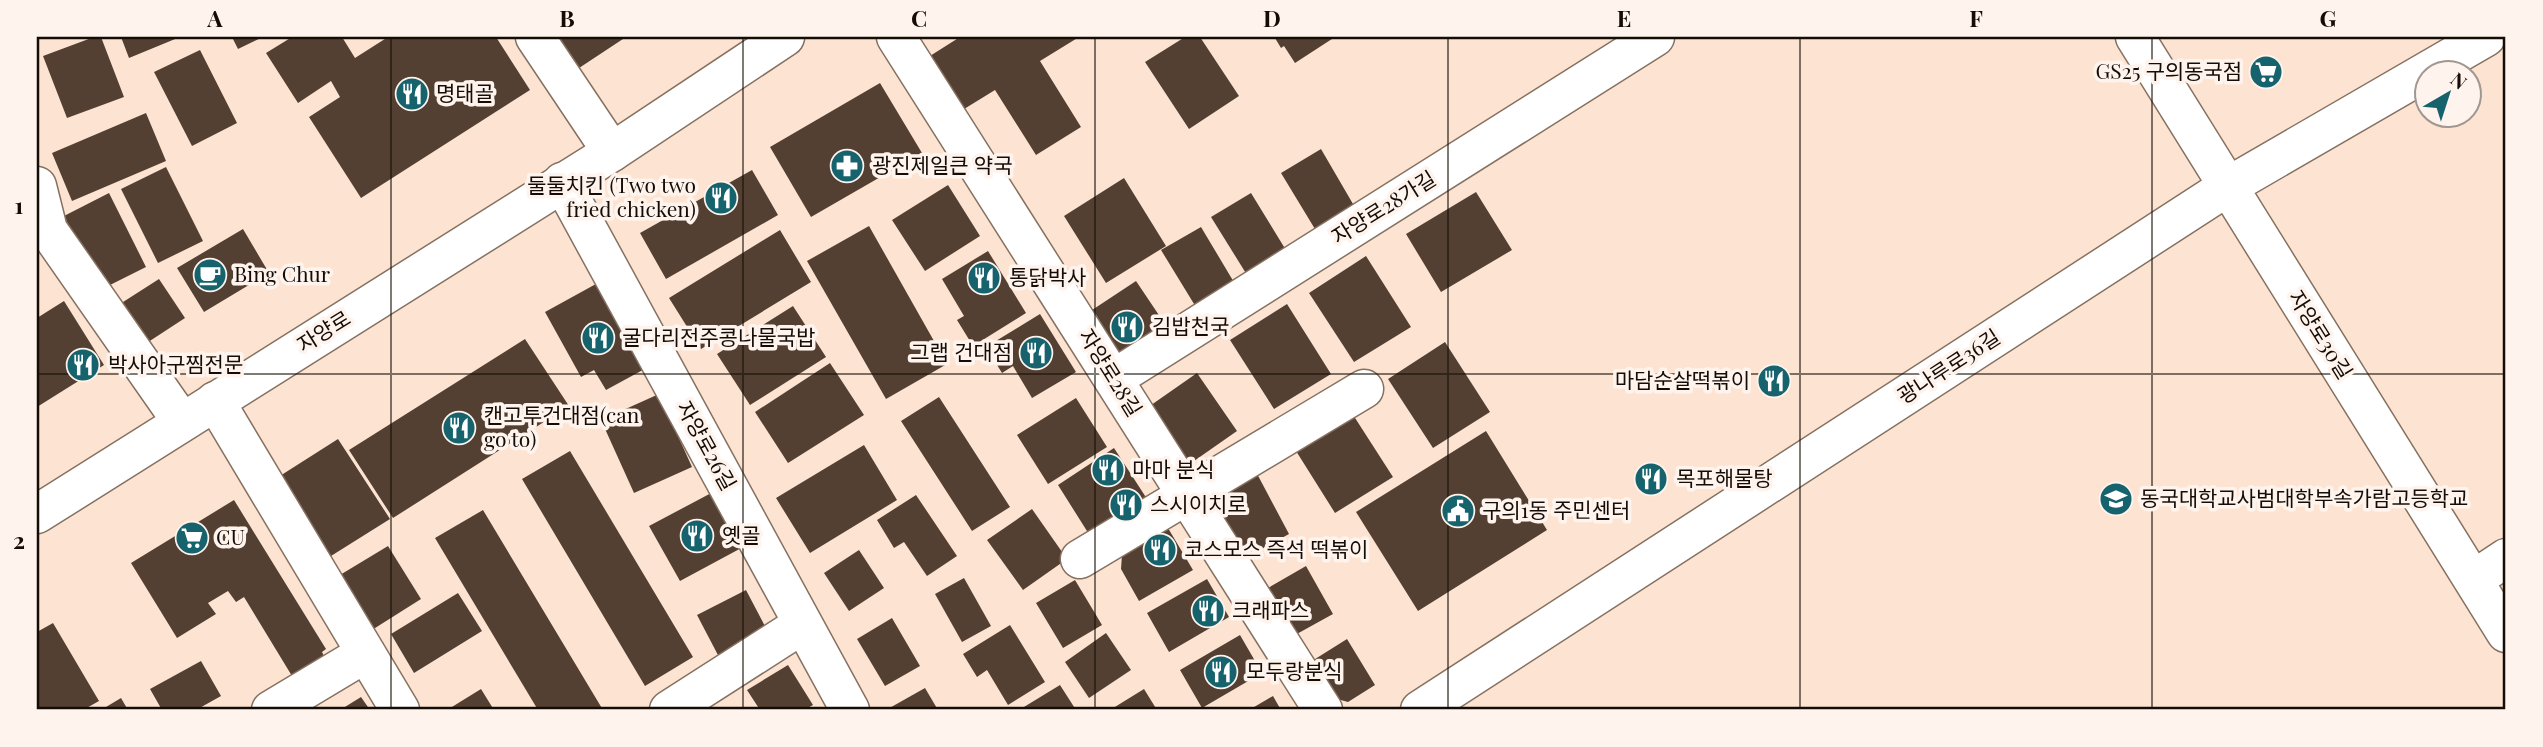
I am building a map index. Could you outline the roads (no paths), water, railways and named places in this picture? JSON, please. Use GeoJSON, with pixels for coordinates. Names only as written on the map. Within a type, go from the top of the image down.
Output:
{"type":"FeatureCollection","features":[{"type":"Feature","properties":{"kind":"street"},"geometry":{"type":"LineString","coordinates":[[535,37],[611,152]]}},
{"type":"Feature","properties":{"kind":"street","name":"자양로"},"geometry":{"type":"LineString","coordinates":[[41,502],[182,422],[611,152],[785,37]]}},
{"type":"Feature","properties":{"kind":"street","name":"자양로28길"},"geometry":{"type":"LineString","coordinates":[[896,37],[1323,710]]}},
{"type":"Feature","properties":{"kind":"street","name":"자양로28가길"},"geometry":{"type":"LineString","coordinates":[[1113,379],[1655,37]]}},
{"type":"Feature","properties":{"kind":"street","name":"자양로30길"},"geometry":{"type":"LineString","coordinates":[[2135,37],[2506,633]]}},
{"type":"Feature","properties":{"kind":"street","name":"광나루로36길"},"geometry":{"type":"LineString","coordinates":[[1420,710],[2227,187],[2486,37]]}},
{"type":"Feature","properties":{"kind":"street","name":"자양로26길"},"geometry":{"type":"LineString","coordinates":[[562,182],[850,710]]}},
{"type":"Feature","properties":{"kind":"street"},"geometry":{"type":"LineString","coordinates":[[37,186],[48,230],[182,422]]}},
{"type":"Feature","properties":{"kind":"street"},"geometry":{"type":"LineString","coordinates":[[1080,559],[1364,389]]}},
{"type":"Feature","properties":{"kind":"street"},"geometry":{"type":"LineString","coordinates":[[215,401],[400,710]]}},
{"type":"Feature","properties":{"kind":"street"},"geometry":{"type":"LineString","coordinates":[[2473,580],[2506,558]]}},
{"type":"Feature","properties":{"kind":"street"},"geometry":{"type":"LineString","coordinates":[[669,710],[803,624]]}},
{"type":"Feature","properties":{"kind":"street"},"geometry":{"type":"LineString","coordinates":[[271,710],[366,653]]}},
{"type":"Feature","properties":{"kind":"place","name":"GS25 구의동국점"},"geometry":{"type":"Point","coordinates":[2266,72]}},
{"type":"Feature","properties":{"kind":"place","name":"명태골"},"geometry":{"type":"Point","coordinates":[412,94]}},
{"type":"Feature","properties":{"kind":"place","name":"광진제일큰 약국"},"geometry":{"type":"Point","coordinates":[847,166]}},
{"type":"Feature","properties":{"kind":"place","name":"둘둘치킨 (Two two fried chicken)"},"geometry":{"type":"Point","coordinates":[721,198]}},
{"type":"Feature","properties":{"kind":"place","name":"Bing Chur"},"geometry":{"type":"Point","coordinates":[210,275]}},
{"type":"Feature","properties":{"kind":"place","name":"통닭박사"},"geometry":{"type":"Point","coordinates":[984,278]}},
{"type":"Feature","properties":{"kind":"place","name":"김밥천국"},"geometry":{"type":"Point","coordinates":[1127,327]}},
{"type":"Feature","properties":{"kind":"place","name":"굴다리전주콩나물국밥"},"geometry":{"type":"Point","coordinates":[598,338]}},
{"type":"Feature","properties":{"kind":"place","name":"그랩 건대점"},"geometry":{"type":"Point","coordinates":[1036,353]}},
{"type":"Feature","properties":{"kind":"place","name":"박사아구찜전문"},"geometry":{"type":"Point","coordinates":[83,365]}},
{"type":"Feature","properties":{"kind":"place","name":"마담순살떡볶이"},"geometry":{"type":"Point","coordinates":[1774,381]}},
{"type":"Feature","properties":{"kind":"place","name":"캔고투건대점(can go to)"},"geometry":{"type":"Point","coordinates":[459,428]}},
{"type":"Feature","properties":{"kind":"place","name":"마마 분식"},"geometry":{"type":"Point","coordinates":[1108,470]}},
{"type":"Feature","properties":{"kind":"place","name":"목포해물탕"},"geometry":{"type":"Point","coordinates":[1651,479]}},
{"type":"Feature","properties":{"kind":"place","name":"동국대학교사범대학부속가람고등학교"},"geometry":{"type":"Point","coordinates":[2116,499]}},
{"type":"Feature","properties":{"kind":"place","name":"스시이치로"},"geometry":{"type":"Point","coordinates":[1126,505]}},
{"type":"Feature","properties":{"kind":"place","name":"구의1동 주민센터"},"geometry":{"type":"Point","coordinates":[1458,511]}},
{"type":"Feature","properties":{"kind":"place","name":"옛골"},"geometry":{"type":"Point","coordinates":[697,536]}},
{"type":"Feature","properties":{"kind":"place","name":"CU"},"geometry":{"type":"Point","coordinates":[192,538]}},
{"type":"Feature","properties":{"kind":"place","name":"코스모스 즉석 떡볶이"},"geometry":{"type":"Point","coordinates":[1160,550]}},
{"type":"Feature","properties":{"kind":"place","name":"크래파스"},"geometry":{"type":"Point","coordinates":[1208,611]}},
{"type":"Feature","properties":{"kind":"place","name":"모두랑분식"},"geometry":{"type":"Point","coordinates":[1221,672]}}]}
